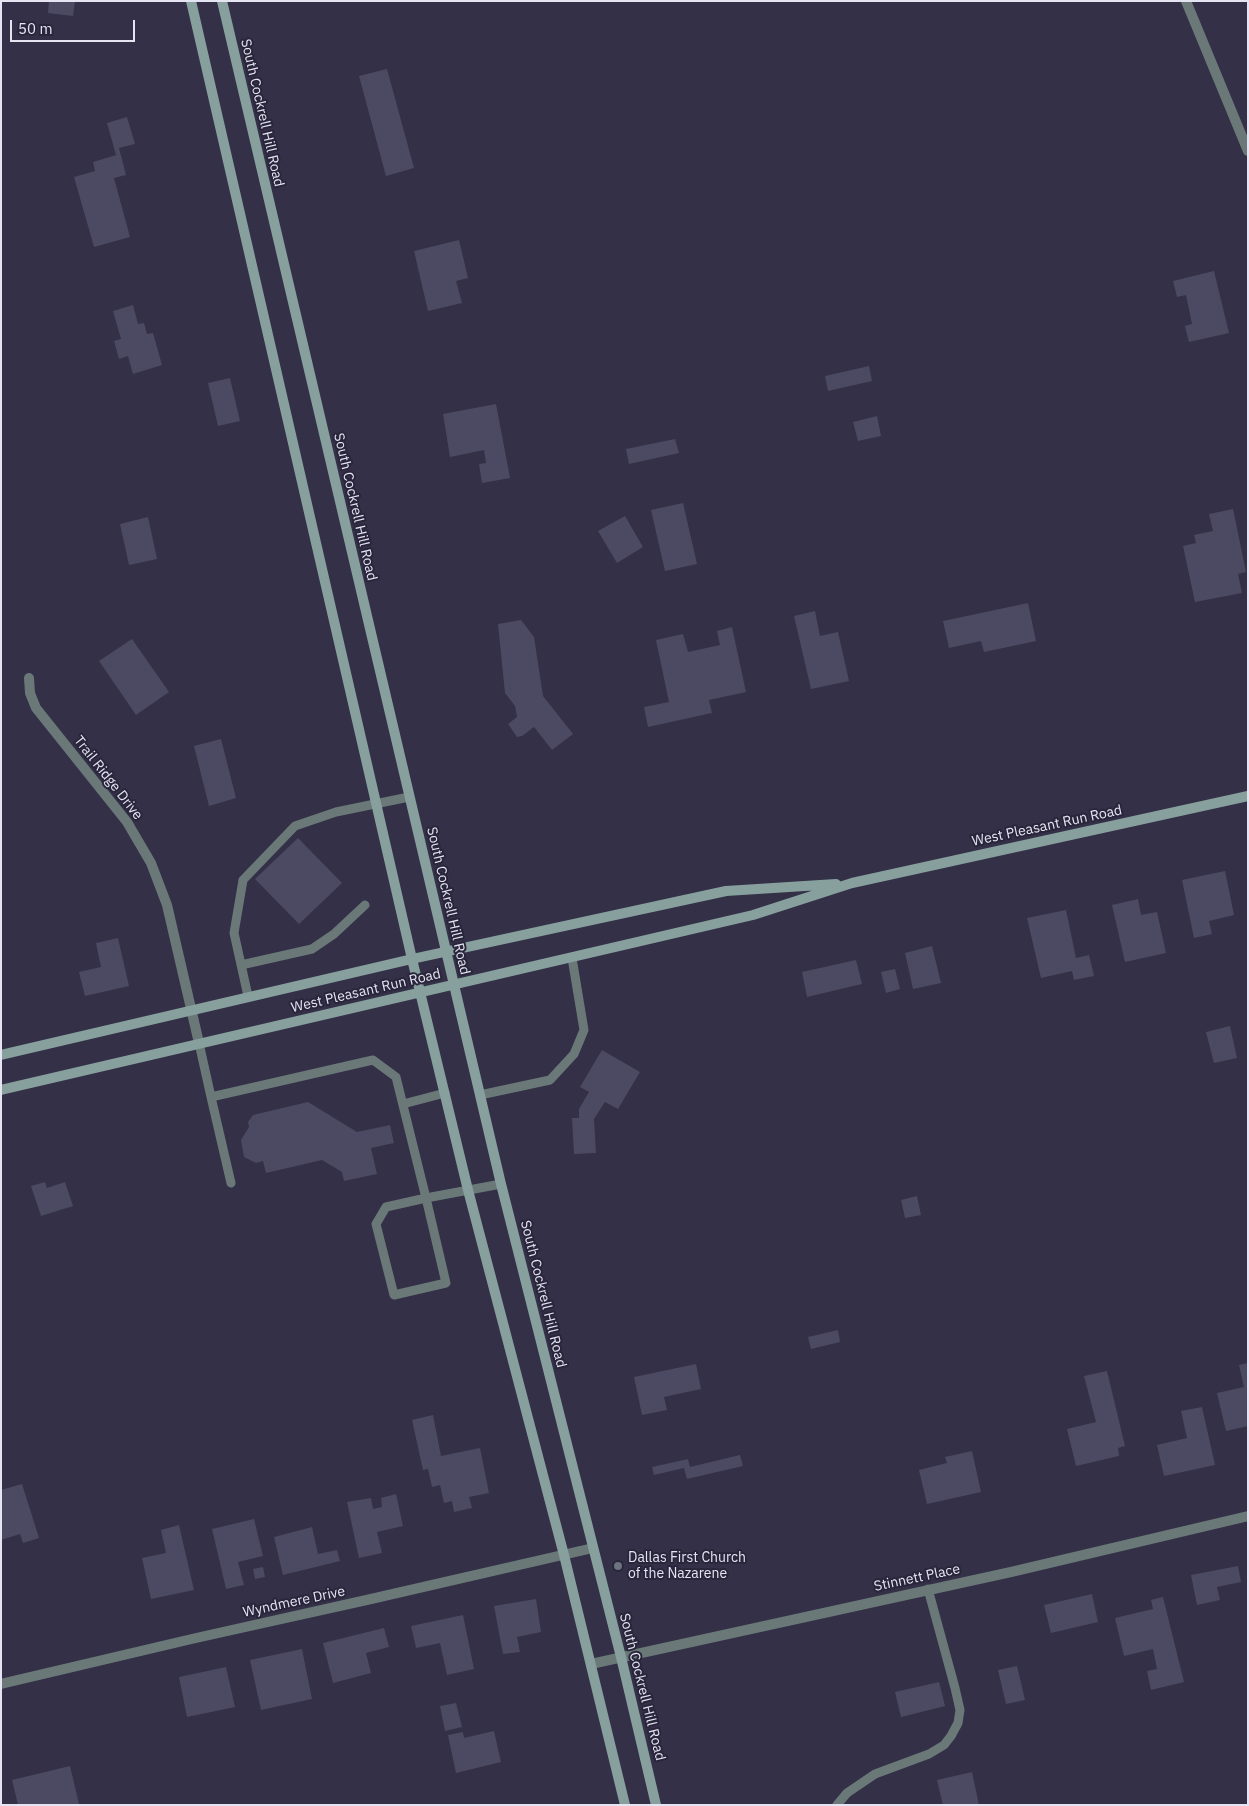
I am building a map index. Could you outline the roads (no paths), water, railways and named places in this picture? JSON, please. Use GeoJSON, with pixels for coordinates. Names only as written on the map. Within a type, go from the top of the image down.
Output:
{"type":"FeatureCollection","features":[{"type":"Feature","properties":{"kind":"main road"},"geometry":{"type":"LineString","coordinates":[[191,1],[444,1093],[564,1555],[625,1805]]}},
{"type":"Feature","properties":{"kind":"main road","name":"South Cockrell Hill Road"},"geometry":{"type":"LineString","coordinates":[[222,1],[501,1184],[621,1657],[656,1805]]}},
{"type":"Feature","properties":{"kind":"main road","name":"West Pleasant Run Road"},"geometry":{"type":"LineString","coordinates":[[1,1090],[753,915],[852,883],[1248,796]]}},
{"type":"Feature","properties":{"kind":"main road","name":"West Pleasant Run Road"},"geometry":{"type":"LineString","coordinates":[[1,1055],[248,996],[726,891],[852,883]]}},
{"type":"Feature","properties":{"kind":"street"},"geometry":{"type":"LineString","coordinates":[[1186,1],[1248,151]]}},
{"type":"Feature","properties":{"kind":"street","name":"Trail Ridge Drive"},"geometry":{"type":"LineString","coordinates":[[29,678],[30,693],[36,708],[128,822],[151,863],[167,905],[199,1043]]}},
{"type":"Feature","properties":{"kind":"street","name":"Stinnett Place"},"geometry":{"type":"LineString","coordinates":[[591,1664],[928,1590],[1248,1516]]}},
{"type":"Feature","properties":{"kind":"street","name":"Wyndmere Drive"},"geometry":{"type":"LineString","coordinates":[[1,1684],[593,1548]]}},
{"type":"Feature","properties":{"kind":"lane"},"geometry":{"type":"LineString","coordinates":[[248,996],[234,933],[243,880],[295,826],[336,812],[409,797]]}},
{"type":"Feature","properties":{"kind":"lane"},"geometry":{"type":"LineString","coordinates":[[241,965],[312,949],[334,934],[365,905]]}},
{"type":"Feature","properties":{"kind":"lane"},"geometry":{"type":"LineString","coordinates":[[480,1095],[550,1080],[574,1054],[584,1030],[572,958]]}},
{"type":"Feature","properties":{"kind":"lane"},"geometry":{"type":"LineString","coordinates":[[199,1043],[231,1183]]}},
{"type":"Feature","properties":{"kind":"lane"},"geometry":{"type":"LineString","coordinates":[[212,1098],[373,1060],[396,1077],[426,1198],[446,1283],[394,1295],[376,1224],[386,1207],[426,1198],[501,1184]]}},
{"type":"Feature","properties":{"kind":"lane"},"geometry":{"type":"LineString","coordinates":[[403,1104],[444,1093]]}},
{"type":"Feature","properties":{"kind":"lane"},"geometry":{"type":"LineString","coordinates":[[838,1805],[847,1793],[875,1774],[930,1754],[944,1745],[958,1723],[960,1710],[928,1590]]}},
{"type":"Feature","properties":{"kind":"place","name":"Dallas First Church of the Nazarene"},"geometry":{"type":"Point","coordinates":[618,1566]}}]}
